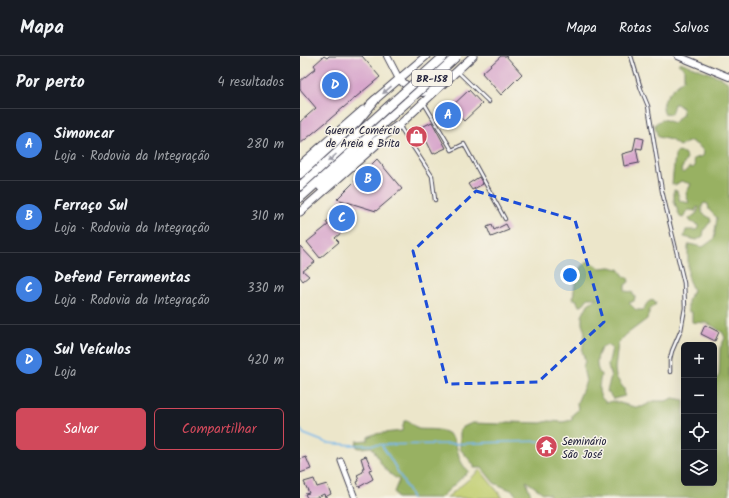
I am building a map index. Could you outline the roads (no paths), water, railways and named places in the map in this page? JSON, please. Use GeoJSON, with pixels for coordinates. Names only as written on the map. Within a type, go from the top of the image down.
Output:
{"type":"FeatureCollection","features":[{"type":"Feature","properties":{"kind":"highway","name":"BR-158"},"geometry":{"type":"LineString","coordinates":[[300,186],[444,56]]}},
{"type":"Feature","properties":{"kind":"highway","name":"BR-158"},"geometry":{"type":"LineString","coordinates":[[300,198],[457,56]]}},
{"type":"Feature","properties":{"kind":"highway","name":"BR-158"},"geometry":{"type":"LineString","coordinates":[[300,174],[357,122],[375,100]]}},
{"type":"Feature","properties":{"kind":"highway","name":"BR-158"},"geometry":{"type":"LineString","coordinates":[[300,204],[373,143],[399,125]]}},
{"type":"Feature","properties":{"kind":"main road","name":"BR-158"},"geometry":{"type":"LineString","coordinates":[[300,165],[426,56]]}},
{"type":"Feature","properties":{"kind":"main road","name":"BR-158"},"geometry":{"type":"LineString","coordinates":[[300,212],[424,103],[473,56]]}},
{"type":"Feature","properties":{"kind":"main road"},"geometry":{"type":"LineString","coordinates":[[399,79],[413,91],[421,93],[426,93],[440,86]]}},
{"type":"Feature","properties":{"kind":"street"},"geometry":{"type":"LineString","coordinates":[[387,56],[399,79]]}},
{"type":"Feature","properties":{"kind":"street"},"geometry":{"type":"LineString","coordinates":[[678,56],[729,77]]}},
{"type":"Feature","properties":{"kind":"street"},"geometry":{"type":"LineString","coordinates":[[341,461],[355,497],[348,498]]}},
{"type":"Feature","properties":{"kind":"lane"},"geometry":{"type":"LineString","coordinates":[[631,56],[648,106],[662,192],[684,283],[685,308],[681,330],[670,359],[670,372]]}},
{"type":"Feature","properties":{"kind":"lane"},"geometry":{"type":"LineString","coordinates":[[457,71],[489,102]]}},
{"type":"Feature","properties":{"kind":"lane"},"geometry":{"type":"LineString","coordinates":[[424,103],[452,150],[464,144],[504,220]]}},
{"type":"Feature","properties":{"kind":"lane"},"geometry":{"type":"LineString","coordinates":[[399,125],[432,176],[434,200]]}},
{"type":"Feature","properties":{"kind":"waterway"},"geometry":{"type":"LineString","coordinates":[[300,429],[304,434],[327,443],[353,445],[540,441]]}},
{"type":"Feature","properties":{"kind":"waterway"},"geometry":{"type":"LineString","coordinates":[[382,446],[412,498]]}},
{"type":"Feature","properties":{"kind":"place","name":"Sul Veículos"},"geometry":{"type":"Point","coordinates":[335,85]}},
{"type":"Feature","properties":{"kind":"place","name":"Simoncar"},"geometry":{"type":"Point","coordinates":[448,115]}},
{"type":"Feature","properties":{"kind":"place","name":"Guerra Comércio de Areia e Brita"},"geometry":{"type":"Point","coordinates":[416,136]}},
{"type":"Feature","properties":{"kind":"place","name":"Ferraço Sul"},"geometry":{"type":"Point","coordinates":[368,179]}},
{"type":"Feature","properties":{"kind":"place","name":"Defend Ferramentas"},"geometry":{"type":"Point","coordinates":[342,218]}},
{"type":"Feature","properties":{"kind":"place","name":"Seminário São José"},"geometry":{"type":"Point","coordinates":[547,447]}}]}
